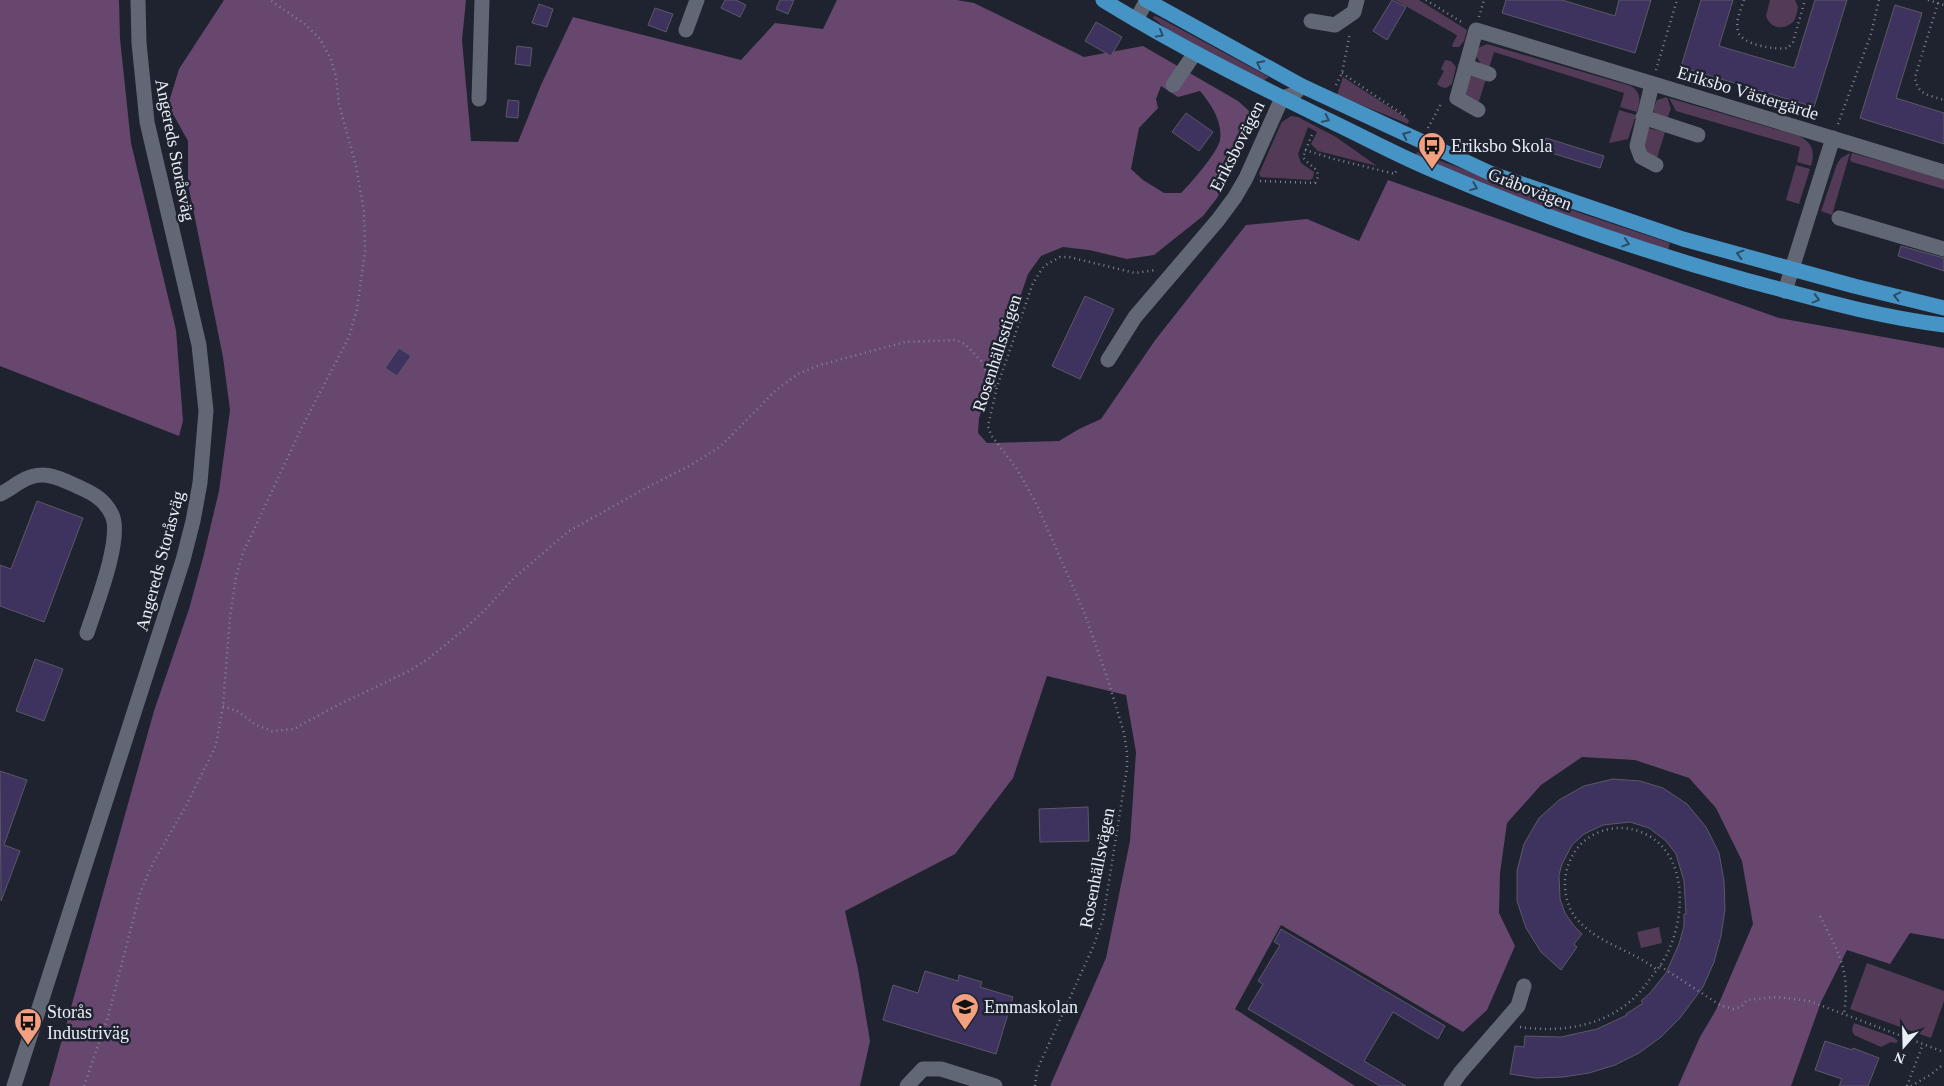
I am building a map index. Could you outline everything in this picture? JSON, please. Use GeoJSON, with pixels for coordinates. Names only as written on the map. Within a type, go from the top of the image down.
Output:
{"type":"FeatureCollection","features":[{"type":"Feature","properties":{"kind":"main road","name":"Gråbovägen"},"geometry":{"type":"LineString","coordinates":[[1104,0],[1195,53],[1282,98],[1432,170],[1567,224],[1711,270],[1785,291],[1853,309],[1944,325]]}},
{"type":"Feature","properties":{"kind":"main road","name":"Gråbovägen"},"geometry":{"type":"LineString","coordinates":[[1146,0],[1302,86],[1490,173],[1683,240],[1944,308]]}},
{"type":"Feature","properties":{"kind":"street","name":"Angereds Storåsväg"},"geometry":{"type":"LineString","coordinates":[[14,1086],[183,560],[193,521],[204,453],[206,411],[198,345],[147,122],[139,43],[138,0]]}},
{"type":"Feature","properties":{"kind":"street"},"geometry":{"type":"LineString","coordinates":[[479,99],[482,0]]}},
{"type":"Feature","properties":{"kind":"street"},"geometry":{"type":"LineString","coordinates":[[686,30],[697,0]]}},
{"type":"Feature","properties":{"kind":"street"},"geometry":{"type":"LineString","coordinates":[[1136,20],[1146,0]]}},
{"type":"Feature","properties":{"kind":"street"},"geometry":{"type":"LineString","coordinates":[[1311,21],[1334,24],[1356,6]]}},
{"type":"Feature","properties":{"kind":"street"},"geometry":{"type":"LineString","coordinates":[[1476,30],[1457,98],[1478,110]]}},
{"type":"Feature","properties":{"kind":"street","name":"Eriksbo Västergärde"},"geometry":{"type":"LineString","coordinates":[[1476,30],[1944,172]]}},
{"type":"Feature","properties":{"kind":"street"},"geometry":{"type":"LineString","coordinates":[[1173,85],[1195,53]]}},
{"type":"Feature","properties":{"kind":"street"},"geometry":{"type":"LineString","coordinates":[[1466,66],[1489,74]]}},
{"type":"Feature","properties":{"kind":"street","name":"Eriksbo Västergärde"},"geometry":{"type":"LineString","coordinates":[[1652,84],[1637,146],[1641,157],[1656,165]]}},
{"type":"Feature","properties":{"kind":"street","name":"Eriksbovägen"},"geometry":{"type":"LineString","coordinates":[[1108,360],[1135,317],[1235,198],[1282,98],[1294,94],[1302,86]]}},
{"type":"Feature","properties":{"kind":"street"},"geometry":{"type":"LineString","coordinates":[[1643,117],[1698,135]]}},
{"type":"Feature","properties":{"kind":"street","name":"Eriksbo Västergärde"},"geometry":{"type":"LineString","coordinates":[[1785,291],[1833,138]]}},
{"type":"Feature","properties":{"kind":"street"},"geometry":{"type":"LineString","coordinates":[[1839,218],[1944,249]]}},
{"type":"Feature","properties":{"kind":"street"},"geometry":{"type":"LineString","coordinates":[[0,494],[21,481],[41,474],[62,479],[98,496],[112,515],[115,532],[110,559],[87,633]]}},
{"type":"Feature","properties":{"kind":"street"},"geometry":{"type":"LineString","coordinates":[[1451,1086],[1518,1006],[1524,986]]}},
{"type":"Feature","properties":{"kind":"street"},"geometry":{"type":"LineString","coordinates":[[907,1086],[923,1069],[941,1069],[995,1086]]}},
{"type":"Feature","properties":{"kind":"path"},"geometry":{"type":"LineString","coordinates":[[84,1086],[108,1017],[140,893],[153,863],[187,804],[216,744],[223,706],[230,616],[236,576],[243,553],[297,438],[349,337],[357,309],[365,251],[364,211],[356,166],[339,104],[336,77],[331,59],[320,39],[313,32],[270,0]]}},
{"type":"Feature","properties":{"kind":"path"},"geometry":{"type":"LineString","coordinates":[[1426,0],[1476,30]]}},
{"type":"Feature","properties":{"kind":"path"},"geometry":{"type":"LineString","coordinates":[[1652,84],[1677,0]]}},
{"type":"Feature","properties":{"kind":"path"},"geometry":{"type":"LineString","coordinates":[[1744,0],[1737,25],[1738,33],[1745,40],[1779,49],[1788,48],[1793,42],[1805,0]]}},
{"type":"Feature","properties":{"kind":"path"},"geometry":{"type":"LineString","coordinates":[[1833,138],[1871,34],[1879,0]]}},
{"type":"Feature","properties":{"kind":"path"},"geometry":{"type":"LineString","coordinates":[[1930,0],[1944,4]]}},
{"type":"Feature","properties":{"kind":"path"},"geometry":{"type":"LineString","coordinates":[[1938,3],[1915,77],[1916,86],[1923,93],[1944,100]]}},
{"type":"Feature","properties":{"kind":"path"},"geometry":{"type":"LineString","coordinates":[[1335,88],[1342,73],[1356,6]]}},
{"type":"Feature","properties":{"kind":"path"},"geometry":{"type":"LineString","coordinates":[[1342,73],[1407,117]]}},
{"type":"Feature","properties":{"kind":"path"},"geometry":{"type":"LineString","coordinates":[[1426,131],[1436,112]]}},
{"type":"Feature","properties":{"kind":"path"},"geometry":{"type":"LineString","coordinates":[[1246,178],[1265,182],[1315,183],[1318,179],[1318,172],[1303,157],[1312,132]]}},
{"type":"Feature","properties":{"kind":"path"},"geometry":{"type":"LineString","coordinates":[[1305,150],[1395,174],[1396,171]]}},
{"type":"Feature","properties":{"kind":"path","name":"Rosenhällsstigen"},"geometry":{"type":"LineString","coordinates":[[1097,647],[1037,506],[1017,469],[990,435],[988,426],[997,387],[1033,283],[1044,266],[1060,257],[1068,257],[1135,273],[1157,269],[1170,274]]}},
{"type":"Feature","properties":{"kind":"path"},"geometry":{"type":"LineString","coordinates":[[223,706],[237,710],[256,725],[272,731],[294,729],[334,707],[409,672],[461,632],[484,611],[514,578],[569,531],[692,465],[721,446],[776,390],[798,374],[820,365],[905,342],[956,340],[965,344],[973,351],[982,362],[990,383],[997,387]]}},
{"type":"Feature","properties":{"kind":"path","name":"Rosenhällsvägen"},"geometry":{"type":"LineString","coordinates":[[1035,1086],[1037,1070],[1093,947],[1103,919],[1123,801],[1127,768],[1124,733],[1097,647]]}},
{"type":"Feature","properties":{"kind":"path"},"geometry":{"type":"LineString","coordinates":[[1502,1024],[1559,1029],[1592,1022],[1623,1007],[1637,995],[1657,970],[1660,966],[1671,945],[1678,918],[1679,884],[1672,862],[1658,842],[1635,829],[1617,827],[1589,837],[1574,852],[1566,870],[1565,885],[1575,916],[1604,942],[1637,956],[1657,970]]}},
{"type":"Feature","properties":{"kind":"path"},"geometry":{"type":"LineString","coordinates":[[1820,916],[1846,974],[1847,995],[1844,1013]]}},
{"type":"Feature","properties":{"kind":"path"},"geometry":{"type":"LineString","coordinates":[[1660,966],[1720,1005],[1733,1009],[1741,1007],[1747,1000],[1778,997],[1809,1001],[1944,1052]]}},
{"type":"Feature","properties":{"kind":"path"},"geometry":{"type":"LineString","coordinates":[[1909,1086],[1923,1044]]}},
{"type":"Feature","properties":{"kind":"path"},"geometry":{"type":"LineString","coordinates":[[1909,1086],[1930,1075],[1944,1064]]}},
{"type":"Feature","properties":{"kind":"shaded area"},"geometry":{"type":"Polygon","coordinates":[[[0,0],[119,0],[120,39],[131,143],[176,330],[183,421],[179,436],[0,366],[0,0]]]}},
{"type":"Feature","properties":{"kind":"shaded area"},"geometry":{"type":"Polygon","coordinates":[[[224,0],[466,0],[462,40],[471,141],[518,142],[541,85],[573,17],[741,60],[775,23],[823,29],[837,0],[957,0],[974,3],[1084,57],[1143,46],[1238,101],[1249,111],[1249,133],[1237,164],[1217,198],[1203,216],[1154,255],[1127,259],[1089,250],[1063,247],[1041,256],[1028,274],[979,418],[978,433],[987,443],[1059,441],[1101,419],[1156,339],[1246,225],[1307,219],[1359,241],[1388,180],[1779,318],[1944,348],[1944,939],[1910,933],[1890,964],[1847,950],[1821,1002],[1791,1086],[1678,1086],[1700,1037],[1716,1010],[1753,924],[1742,861],[1716,808],[1689,778],[1635,760],[1582,757],[1541,785],[1507,823],[1500,873],[1499,913],[1515,946],[1487,1010],[1463,1032],[1281,925],[1235,1009],[1355,1086],[1050,1086],[1106,958],[1130,841],[1136,752],[1126,695],[1047,676],[1013,778],[955,854],[845,911],[858,969],[870,1041],[860,1086],[49,1086],[154,711],[189,609],[203,558],[219,491],[230,410],[223,357],[188,184],[188,141],[168,105],[179,69],[224,0]],[[1161,86],[1156,99],[1158,108],[1139,128],[1131,169],[1143,180],[1164,193],[1181,193],[1209,159],[1220,140],[1218,120],[1212,107],[1200,91],[1178,97],[1161,86]]]}},
{"type":"Feature","properties":{"kind":"shaded area"},"geometry":{"type":"Polygon","coordinates":[[[1395,0],[1419,0],[1467,30],[1464,41],[1459,47],[1453,47],[1452,45],[1457,36],[1455,34],[1395,0]]]}},
{"type":"Feature","properties":{"kind":"shaded area"},"geometry":{"type":"Polygon","coordinates":[[[1770,0],[1795,0],[1798,7],[1793,22],[1785,27],[1777,27],[1770,23],[1766,16],[1770,0]]]}},
{"type":"Feature","properties":{"kind":"shaded area"},"geometry":{"type":"Polygon","coordinates":[[[1154,16],[1269,77],[1263,81],[1168,30],[1153,18],[1154,16]]]}},
{"type":"Feature","properties":{"kind":"shaded area"},"geometry":{"type":"Polygon","coordinates":[[[1487,44],[1631,86],[1639,95],[1637,112],[1620,107],[1624,93],[1494,52],[1489,68],[1481,64],[1476,56],[1478,48],[1487,44]]]}},
{"type":"Feature","properties":{"kind":"shaded area"},"geometry":{"type":"Polygon","coordinates":[[[1445,60],[1451,61],[1456,67],[1452,84],[1446,88],[1437,84],[1444,71],[1441,69],[1445,60]]]}},
{"type":"Feature","properties":{"kind":"shaded area"},"geometry":{"type":"Polygon","coordinates":[[[1343,77],[1409,120],[1408,124],[1337,95],[1343,77]]]}},
{"type":"Feature","properties":{"kind":"shaded area"},"geometry":{"type":"Polygon","coordinates":[[[1470,77],[1486,79],[1478,104],[1465,94],[1470,77]]]}},
{"type":"Feature","properties":{"kind":"shaded area"},"geometry":{"type":"Polygon","coordinates":[[[1667,97],[1671,109],[1666,121],[1655,114],[1653,109],[1657,100],[1667,97]]]}},
{"type":"Feature","properties":{"kind":"shaded area"},"geometry":{"type":"Polygon","coordinates":[[[1669,98],[1799,136],[1812,148],[1811,166],[1797,162],[1800,147],[1676,111],[1669,98]]]}},
{"type":"Feature","properties":{"kind":"shaded area"},"geometry":{"type":"Polygon","coordinates":[[[1619,110],[1636,115],[1628,139],[1609,143],[1619,110]]]}},
{"type":"Feature","properties":{"kind":"shaded area"},"geometry":{"type":"Polygon","coordinates":[[[1291,116],[1298,117],[1336,137],[1377,166],[1318,151],[1311,144],[1317,132],[1308,127],[1298,154],[1301,163],[1314,172],[1313,178],[1310,180],[1261,177],[1259,174],[1279,128],[1282,122],[1291,116]]]}},
{"type":"Feature","properties":{"kind":"shaded area"},"geometry":{"type":"Polygon","coordinates":[[[1648,128],[1665,132],[1657,158],[1648,155],[1643,146],[1648,128]]]}},
{"type":"Feature","properties":{"kind":"shaded area"},"geometry":{"type":"Polygon","coordinates":[[[1417,152],[1580,213],[1670,243],[1668,250],[1541,207],[1416,155],[1417,152]]]}},
{"type":"Feature","properties":{"kind":"shaded area"},"geometry":{"type":"Polygon","coordinates":[[[1850,153],[1832,215],[1821,211],[1837,164],[1841,158],[1850,153]]]}},
{"type":"Feature","properties":{"kind":"shaded area"},"geometry":{"type":"Polygon","coordinates":[[[1852,153],[1944,179],[1944,189],[1852,162],[1850,160],[1852,153]]]}},
{"type":"Feature","properties":{"kind":"shaded area"},"geometry":{"type":"Polygon","coordinates":[[[1796,165],[1810,169],[1799,204],[1786,200],[1796,165]]]}},
{"type":"Feature","properties":{"kind":"shaded area"},"geometry":{"type":"Polygon","coordinates":[[[1659,927],[1662,943],[1641,948],[1637,932],[1659,927]]]}},
{"type":"Feature","properties":{"kind":"shaded area"},"geometry":{"type":"Polygon","coordinates":[[[1867,963],[1944,991],[1944,1001],[1931,1038],[1850,1009],[1867,963]]]}},
{"type":"Feature","properties":{"kind":"shaded area"},"geometry":{"type":"Polygon","coordinates":[[[1854,1023],[1893,1037],[1898,1041],[1881,1047],[1854,1035],[1852,1030],[1854,1023]]]}},
{"type":"Feature","properties":{"kind":"building"},"geometry":{"type":"Polygon","coordinates":[[[725,0],[736,0],[746,5],[740,17],[721,8],[725,0]]]}},
{"type":"Feature","properties":{"kind":"building"},"geometry":{"type":"Polygon","coordinates":[[[780,0],[794,0],[788,14],[776,9],[780,0]]]}},
{"type":"Feature","properties":{"kind":"building"},"geometry":{"type":"Polygon","coordinates":[[[1392,0],[1406,7],[1387,40],[1373,31],[1392,0]]]}},
{"type":"Feature","properties":{"kind":"building"},"geometry":{"type":"Polygon","coordinates":[[[1506,0],[1562,0],[1615,16],[1619,0],[1651,0],[1635,53],[1502,13],[1506,0]]]}},
{"type":"Feature","properties":{"kind":"building"},"geometry":{"type":"Polygon","coordinates":[[[1701,0],[1733,0],[1719,46],[1794,68],[1815,0],[1847,0],[1814,107],[1681,67],[1701,0]]]}},
{"type":"Feature","properties":{"kind":"building"},"geometry":{"type":"Polygon","coordinates":[[[539,4],[553,9],[547,27],[532,23],[539,4]]]}},
{"type":"Feature","properties":{"kind":"building"},"geometry":{"type":"Polygon","coordinates":[[[1895,5],[1922,13],[1896,98],[1944,113],[1944,144],[1860,118],[1895,5]]]}},
{"type":"Feature","properties":{"kind":"building"},"geometry":{"type":"Polygon","coordinates":[[[655,8],[673,14],[666,32],[648,25],[655,8]]]}},
{"type":"Feature","properties":{"kind":"building"},"geometry":{"type":"Polygon","coordinates":[[[1096,22],[1122,37],[1111,56],[1085,41],[1096,22]]]}},
{"type":"Feature","properties":{"kind":"building"},"geometry":{"type":"Polygon","coordinates":[[[517,46],[532,48],[530,66],[515,64],[517,46]]]}},
{"type":"Feature","properties":{"kind":"building"},"geometry":{"type":"Polygon","coordinates":[[[508,100],[519,101],[518,118],[506,117],[508,100]]]}},
{"type":"Feature","properties":{"kind":"building"},"geometry":{"type":"Polygon","coordinates":[[[1186,113],[1213,132],[1199,151],[1172,132],[1186,113]]]}},
{"type":"Feature","properties":{"kind":"building"},"geometry":{"type":"Polygon","coordinates":[[[1546,138],[1604,156],[1600,168],[1542,150],[1546,138]]]}},
{"type":"Feature","properties":{"kind":"building"},"geometry":{"type":"Polygon","coordinates":[[[1901,246],[1944,258],[1944,271],[1898,256],[1901,246]]]}},
{"type":"Feature","properties":{"kind":"building"},"geometry":{"type":"Polygon","coordinates":[[[1085,296],[1114,309],[1080,379],[1052,366],[1085,296]]]}},
{"type":"Feature","properties":{"kind":"building"},"geometry":{"type":"Polygon","coordinates":[[[399,348],[411,356],[397,376],[385,368],[399,348]]]}},
{"type":"Feature","properties":{"kind":"building"},"geometry":{"type":"Polygon","coordinates":[[[37,501],[83,518],[44,622],[0,606],[0,565],[11,569],[37,501]]]}},
{"type":"Feature","properties":{"kind":"building"},"geometry":{"type":"Polygon","coordinates":[[[35,659],[63,669],[44,721],[16,711],[35,659]]]}},
{"type":"Feature","properties":{"kind":"building"},"geometry":{"type":"Polygon","coordinates":[[[0,771],[27,780],[4,845],[20,851],[1,901],[0,771]]]}},
{"type":"Feature","properties":{"kind":"building"},"geometry":{"type":"Polygon","coordinates":[[[1613,779],[1640,781],[1663,788],[1687,804],[1706,827],[1719,853],[1724,881],[1725,909],[1721,936],[1714,962],[1703,987],[1680,1018],[1661,1037],[1639,1053],[1615,1065],[1589,1073],[1563,1077],[1536,1078],[1510,1074],[1515,1046],[1524,1047],[1525,1036],[1561,1037],[1597,1029],[1627,1015],[1643,1003],[1641,1001],[1666,973],[1679,944],[1684,926],[1684,914],[1686,914],[1684,881],[1676,854],[1666,841],[1649,828],[1630,822],[1603,825],[1584,834],[1572,845],[1562,864],[1559,875],[1560,899],[1565,913],[1582,934],[1574,944],[1577,947],[1561,970],[1541,952],[1526,928],[1517,901],[1517,871],[1524,844],[1539,818],[1559,800],[1584,786],[1613,779]]]}},
{"type":"Feature","properties":{"kind":"building"},"geometry":{"type":"Polygon","coordinates":[[[1088,807],[1089,841],[1040,842],[1039,809],[1088,807]]]}},
{"type":"Feature","properties":{"kind":"building"},"geometry":{"type":"Polygon","coordinates":[[[1281,929],[1445,1026],[1438,1039],[1393,1012],[1364,1061],[1406,1086],[1380,1086],[1248,1009],[1263,984],[1258,981],[1280,945],[1274,942],[1281,929]]]}},
{"type":"Feature","properties":{"kind":"building"},"geometry":{"type":"Polygon","coordinates":[[[925,971],[958,981],[959,975],[982,982],[980,987],[1013,997],[996,1054],[883,1020],[893,985],[918,993],[925,971]]]}},
{"type":"Feature","properties":{"kind":"building"},"geometry":{"type":"Polygon","coordinates":[[[1825,1041],[1852,1050],[1853,1048],[1879,1058],[1868,1086],[1839,1086],[1842,1079],[1815,1070],[1825,1041]]]}},
{"type":"Feature","properties":{"kind":"place","name":"Eriksbo Skola"},"geometry":{"type":"Point","coordinates":[1432,170]}},
{"type":"Feature","properties":{"kind":"place","name":"Emmaskolan"},"geometry":{"type":"Point","coordinates":[965,1031]}},
{"type":"Feature","properties":{"kind":"place","name":"Storås Industriväg"},"geometry":{"type":"Point","coordinates":[28,1046]}}]}
